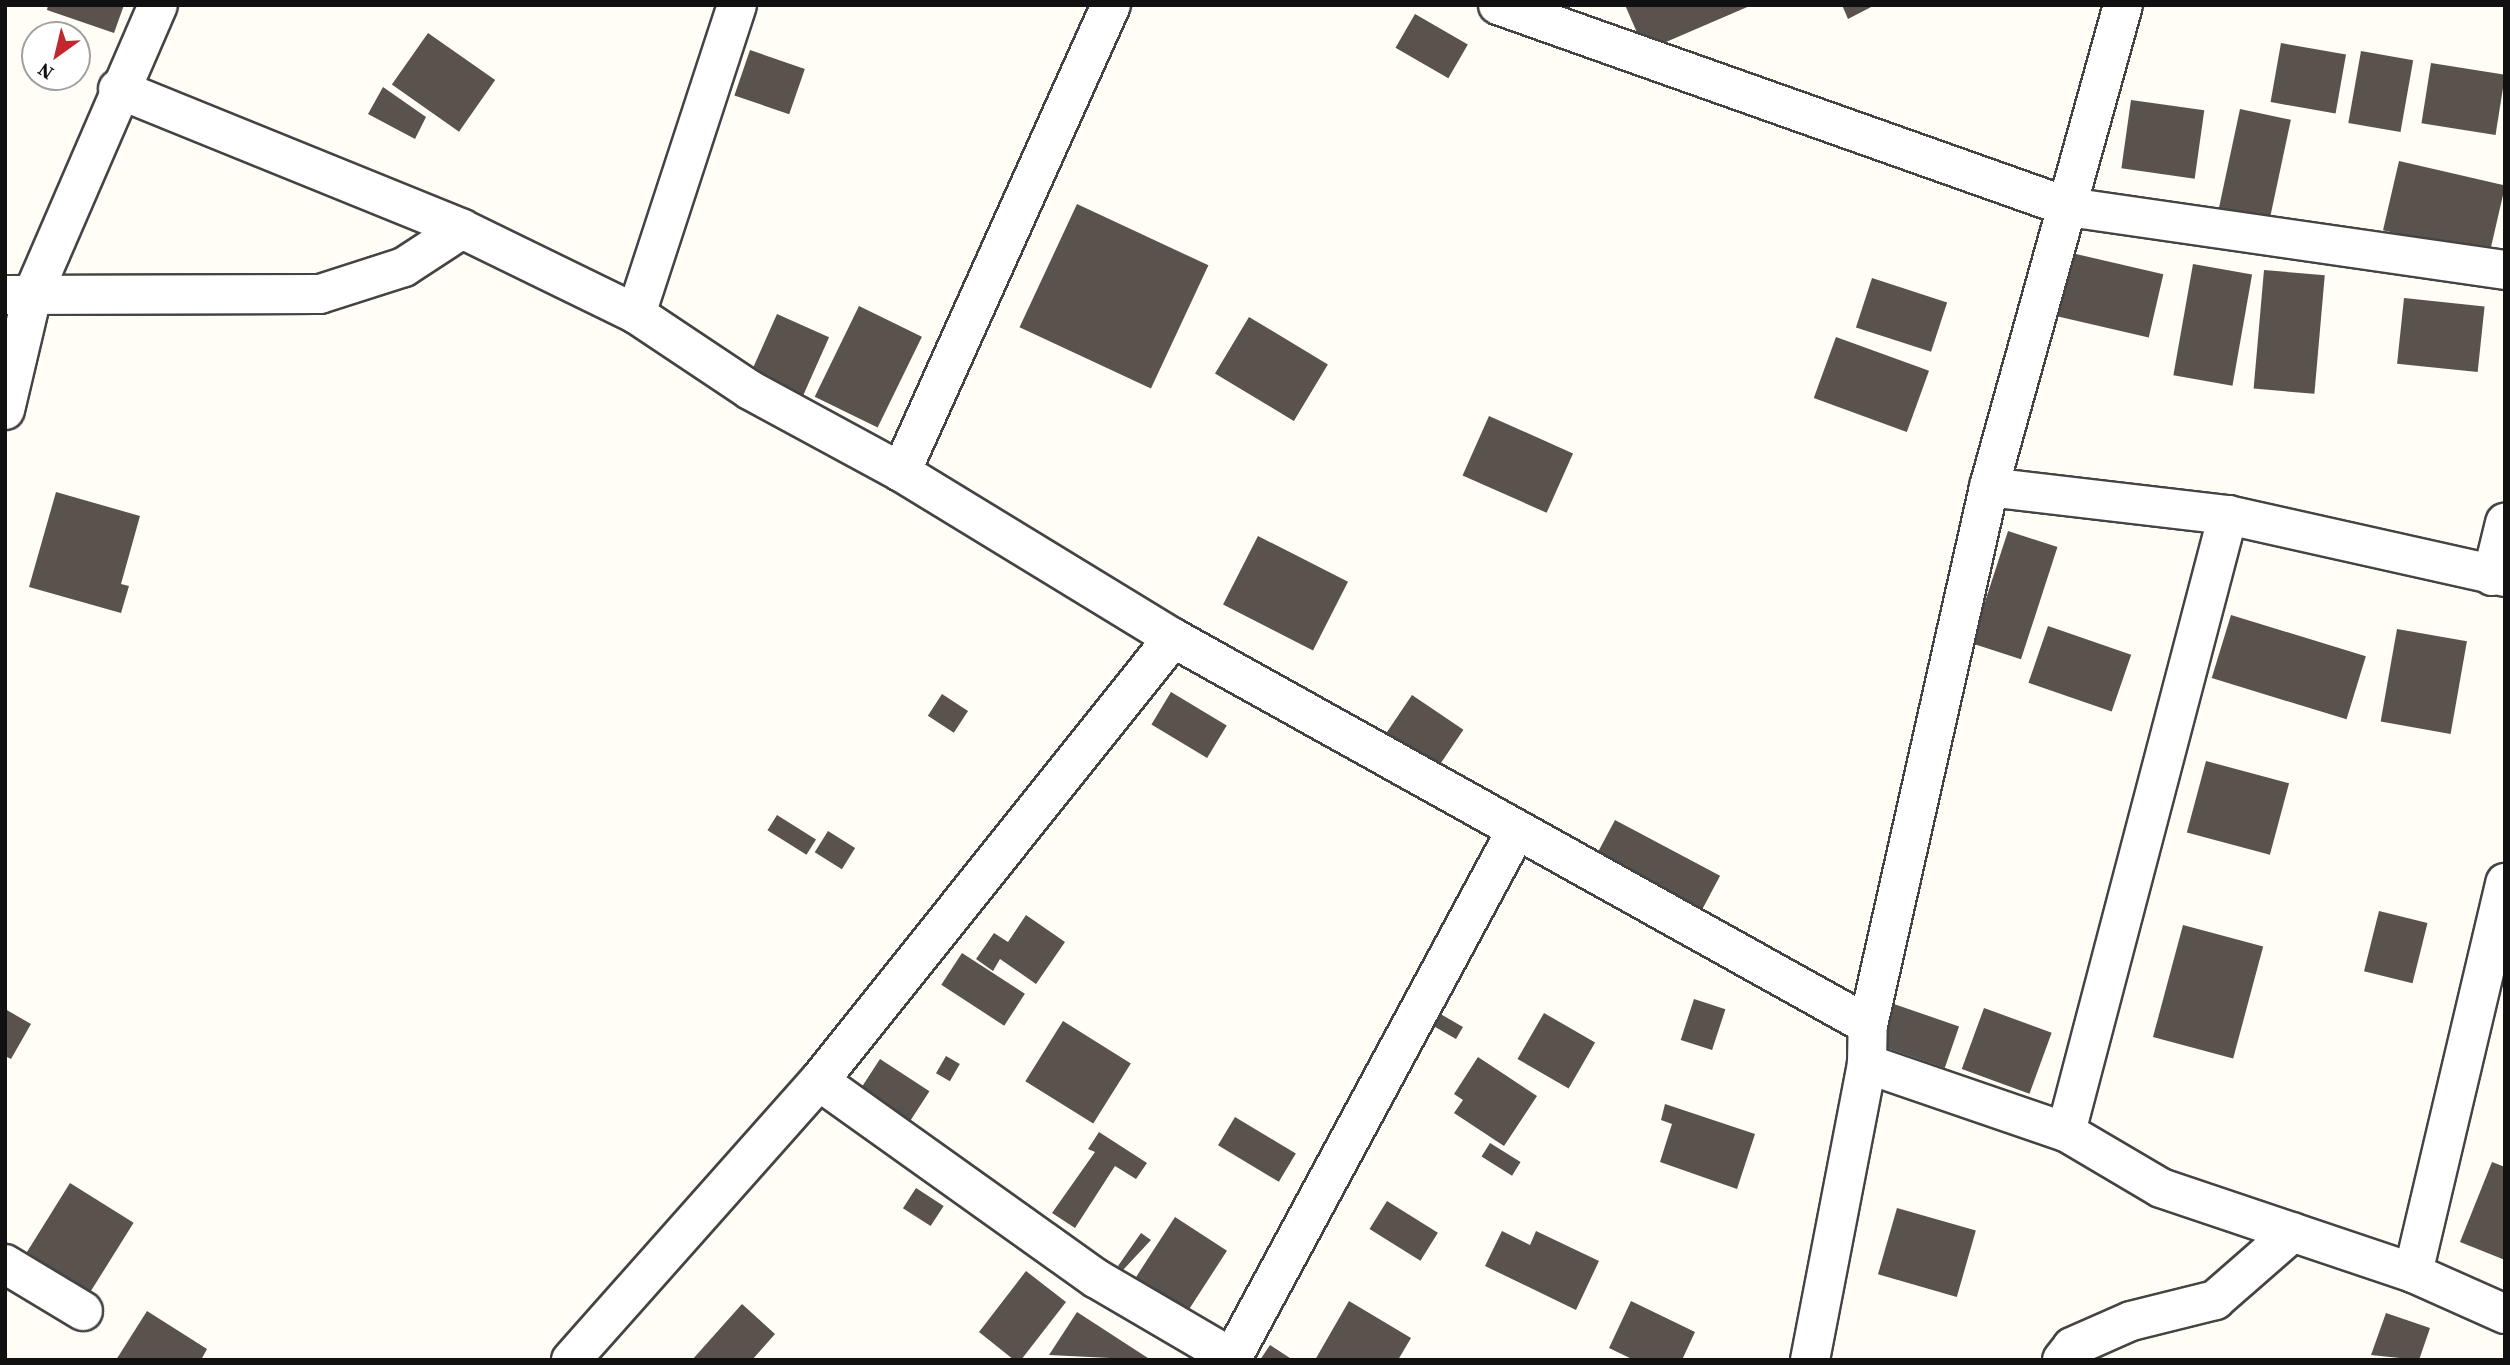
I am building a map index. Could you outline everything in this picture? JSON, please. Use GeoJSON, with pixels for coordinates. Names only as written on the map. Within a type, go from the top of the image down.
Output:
{"type":"FeatureCollection","features":[{"type":"Feature","properties":{"kind":"street"},"geometry":{"type":"LineString","coordinates":[[5,410],[18,295],[158,5]]}},
{"type":"Feature","properties":{"kind":"street"},"geometry":{"type":"LineString","coordinates":[[636,314],[737,5]]}},
{"type":"Feature","properties":{"kind":"street"},"geometry":{"type":"LineString","coordinates":[[901,471],[1111,5]]}},
{"type":"Feature","properties":{"kind":"street"},"geometry":{"type":"LineString","coordinates":[[1498,5],[2068,207],[2505,270]]}},
{"type":"Feature","properties":{"kind":"street"},"geometry":{"type":"LineString","coordinates":[[1810,1360],[1867,1064],[1868,1025],[1989,487],[2123,5]]}},
{"type":"Feature","properties":{"kind":"street"},"geometry":{"type":"LineString","coordinates":[[118,89],[463,229],[636,314],[750,390],[901,471],[1173,638],[1868,1025]]}},
{"type":"Feature","properties":{"kind":"street"},"geometry":{"type":"LineString","coordinates":[[18,295],[320,294],[404,267],[463,229]]}},
{"type":"Feature","properties":{"kind":"street"},"geometry":{"type":"LineString","coordinates":[[1989,487],[2228,515],[2498,576],[2505,523]]}},
{"type":"Feature","properties":{"kind":"street"},"geometry":{"type":"LineString","coordinates":[[2066,1132],[2228,515]]}},
{"type":"Feature","properties":{"kind":"street"},"geometry":{"type":"LineString","coordinates":[[571,1360],[819,1081],[1173,638]]}},
{"type":"Feature","properties":{"kind":"street"},"geometry":{"type":"LineString","coordinates":[[819,1081],[1097,1279],[1231,1359],[1516,831]]}},
{"type":"Feature","properties":{"kind":"street"},"geometry":{"type":"LineString","coordinates":[[2413,1273],[2505,883]]}},
{"type":"Feature","properties":{"kind":"street"},"geometry":{"type":"LineString","coordinates":[[1867,1064],[2066,1132],[2161,1188],[2413,1273],[2505,1314]]}},
{"type":"Feature","properties":{"kind":"street"},"geometry":{"type":"LineString","coordinates":[[2062,1360],[2072,1347],[2132,1321],[2215,1300],[2293,1232]]}},
{"type":"Feature","properties":{"kind":"street"},"geometry":{"type":"LineString","coordinates":[[5,1264],[83,1311]]}},
{"type":"Feature","properties":{"kind":"building"},"geometry":{"type":"Polygon","coordinates":[[[48,5],[124,5],[114,33],[91,25],[91,21],[79,21],[47,10],[48,5]]]}},
{"type":"Feature","properties":{"kind":"building"},"geometry":{"type":"Polygon","coordinates":[[[1625,5],[1752,5],[1645,51],[1625,5]]]}},
{"type":"Feature","properties":{"kind":"building"},"geometry":{"type":"Polygon","coordinates":[[[1842,5],[1875,5],[1848,19],[1842,5]]]}},
{"type":"Feature","properties":{"kind":"building"},"geometry":{"type":"Polygon","coordinates":[[[1415,14],[1468,44],[1448,78],[1396,48],[1415,14]]]}},
{"type":"Feature","properties":{"kind":"building"},"geometry":{"type":"Polygon","coordinates":[[[428,33],[495,80],[459,132],[392,85],[428,33]]]}},
{"type":"Feature","properties":{"kind":"building"},"geometry":{"type":"Polygon","coordinates":[[[2281,43],[2346,54],[2336,114],[2271,102],[2281,43]]]}},
{"type":"Feature","properties":{"kind":"building"},"geometry":{"type":"Polygon","coordinates":[[[750,50],[805,69],[789,114],[734,95],[750,50]]]}},
{"type":"Feature","properties":{"kind":"building"},"geometry":{"type":"Polygon","coordinates":[[[2361,51],[2413,60],[2401,132],[2348,123],[2361,51]]]}},
{"type":"Feature","properties":{"kind":"building"},"geometry":{"type":"Polygon","coordinates":[[[2431,63],[2505,75],[2496,135],[2421,123],[2431,63]]]}},
{"type":"Feature","properties":{"kind":"building"},"geometry":{"type":"Polygon","coordinates":[[[383,87],[426,117],[415,139],[368,114],[383,87]]]}},
{"type":"Feature","properties":{"kind":"building"},"geometry":{"type":"Polygon","coordinates":[[[2131,100],[2204,110],[2195,179],[2121,168],[2131,100]]]}},
{"type":"Feature","properties":{"kind":"building"},"geometry":{"type":"Polygon","coordinates":[[[2240,109],[2291,120],[2269,221],[2219,210],[2240,109]]]}},
{"type":"Feature","properties":{"kind":"building"},"geometry":{"type":"Polygon","coordinates":[[[2399,161],[2505,185],[2489,255],[2383,230],[2399,161]]]}},
{"type":"Feature","properties":{"kind":"building"},"geometry":{"type":"Polygon","coordinates":[[[1077,204],[1208,265],[1151,389],[1020,327],[1077,204]]]}},
{"type":"Feature","properties":{"kind":"building"},"geometry":{"type":"Polygon","coordinates":[[[2063,251],[2163,274],[2149,338],[2048,314],[2063,251]]]}},
{"type":"Feature","properties":{"kind":"building"},"geometry":{"type":"Polygon","coordinates":[[[2193,264],[2252,274],[2232,386],[2173,375],[2193,264]]]}},
{"type":"Feature","properties":{"kind":"building"},"geometry":{"type":"Polygon","coordinates":[[[2264,270],[2325,275],[2314,394],[2254,389],[2264,270]]]}},
{"type":"Feature","properties":{"kind":"building"},"geometry":{"type":"Polygon","coordinates":[[[1872,278],[1947,302],[1931,352],[1856,327],[1872,278]]]}},
{"type":"Feature","properties":{"kind":"building"},"geometry":{"type":"Polygon","coordinates":[[[2404,298],[2485,306],[2478,372],[2397,364],[2404,298]]]}},
{"type":"Feature","properties":{"kind":"building"},"geometry":{"type":"Polygon","coordinates":[[[859,306],[922,337],[878,427],[815,397],[859,306]]]}},
{"type":"Feature","properties":{"kind":"building"},"geometry":{"type":"Polygon","coordinates":[[[777,314],[829,337],[799,406],[746,383],[777,314]]]}},
{"type":"Feature","properties":{"kind":"building"},"geometry":{"type":"Polygon","coordinates":[[[1249,317],[1328,364],[1294,421],[1215,374],[1249,317]]]}},
{"type":"Feature","properties":{"kind":"building"},"geometry":{"type":"Polygon","coordinates":[[[1836,337],[1929,371],[1907,432],[1814,398],[1836,337]]]}},
{"type":"Feature","properties":{"kind":"building"},"geometry":{"type":"Polygon","coordinates":[[[1489,416],[1573,453],[1547,513],[1463,475],[1489,416]]]}},
{"type":"Feature","properties":{"kind":"building"},"geometry":{"type":"Polygon","coordinates":[[[56,492],[140,516],[121,584],[129,586],[121,613],[29,587],[56,492]]]}},
{"type":"Feature","properties":{"kind":"building"},"geometry":{"type":"Polygon","coordinates":[[[2008,531],[2057,547],[2021,659],[1972,643],[2008,531]]]}},
{"type":"Feature","properties":{"kind":"building"},"geometry":{"type":"Polygon","coordinates":[[[1258,536],[1348,582],[1313,650],[1223,605],[1258,536]]]}},
{"type":"Feature","properties":{"kind":"building"},"geometry":{"type":"Polygon","coordinates":[[[2231,615],[2366,656],[2347,719],[2212,678],[2231,615]]]}},
{"type":"Feature","properties":{"kind":"building"},"geometry":{"type":"Polygon","coordinates":[[[2048,626],[2131,655],[2112,711],[2028,683],[2048,626]]]}},
{"type":"Feature","properties":{"kind":"building"},"geometry":{"type":"Polygon","coordinates":[[[2397,629],[2467,641],[2451,734],[2381,722],[2397,629]]]}},
{"type":"Feature","properties":{"kind":"building"},"geometry":{"type":"Polygon","coordinates":[[[1171,692],[1227,725],[1207,758],[1151,725],[1171,692]]]}},
{"type":"Feature","properties":{"kind":"building"},"geometry":{"type":"Polygon","coordinates":[[[942,694],[968,711],[954,733],[928,716],[942,694]]]}},
{"type":"Feature","properties":{"kind":"building"},"geometry":{"type":"Polygon","coordinates":[[[1412,695],[1463,730],[1432,777],[1380,742],[1412,695]]]}},
{"type":"Feature","properties":{"kind":"building"},"geometry":{"type":"Polygon","coordinates":[[[2206,761],[2289,783],[2270,855],[2187,832],[2206,761]]]}},
{"type":"Feature","properties":{"kind":"building"},"geometry":{"type":"Polygon","coordinates":[[[777,815],[816,839],[806,855],[767,830],[777,815]]]}},
{"type":"Feature","properties":{"kind":"building"},"geometry":{"type":"Polygon","coordinates":[[[1615,820],[1720,876],[1700,914],[1595,858],[1615,820]]]}},
{"type":"Feature","properties":{"kind":"building"},"geometry":{"type":"Polygon","coordinates":[[[828,831],[855,848],[842,869],[815,852],[828,831]]]}},
{"type":"Feature","properties":{"kind":"building"},"geometry":{"type":"Polygon","coordinates":[[[2379,911],[2428,923],[2413,983],[2364,971],[2379,911]]]}},
{"type":"Feature","properties":{"kind":"building"},"geometry":{"type":"Polygon","coordinates":[[[1026,915],[1065,942],[1036,984],[1000,959],[993,971],[976,959],[994,933],[1008,942],[1026,915]]]}},
{"type":"Feature","properties":{"kind":"building"},"geometry":{"type":"Polygon","coordinates":[[[2183,925],[2263,946],[2233,1059],[2153,1037],[2183,925]]]}},
{"type":"Feature","properties":{"kind":"building"},"geometry":{"type":"Polygon","coordinates":[[[962,953],[1025,994],[1004,1026],[941,985],[962,953]]]}},
{"type":"Feature","properties":{"kind":"building"},"geometry":{"type":"Polygon","coordinates":[[[1694,999],[1725,1009],[1712,1050],[1681,1040],[1694,999]]]}},
{"type":"Feature","properties":{"kind":"building"},"geometry":{"type":"Polygon","coordinates":[[[1891,1003],[1959,1026],[1945,1068],[1877,1045],[1891,1003]]]}},
{"type":"Feature","properties":{"kind":"building"},"geometry":{"type":"Polygon","coordinates":[[[1984,1008],[2052,1033],[2029,1094],[1962,1069],[1984,1008]]]}},
{"type":"Feature","properties":{"kind":"building"},"geometry":{"type":"Polygon","coordinates":[[[5,1009],[31,1024],[11,1059],[5,1056],[5,1009]]]}},
{"type":"Feature","properties":{"kind":"building"},"geometry":{"type":"Polygon","coordinates":[[[1437,1012],[1463,1027],[1456,1039],[1430,1024],[1437,1012]]]}},
{"type":"Feature","properties":{"kind":"building"},"geometry":{"type":"Polygon","coordinates":[[[1544,1013],[1595,1042],[1569,1088],[1518,1059],[1544,1013]]]}},
{"type":"Feature","properties":{"kind":"building"},"geometry":{"type":"Polygon","coordinates":[[[1063,1021],[1131,1063],[1093,1124],[1025,1081],[1063,1021]]]}},
{"type":"Feature","properties":{"kind":"building"},"geometry":{"type":"Polygon","coordinates":[[[946,1056],[960,1064],[950,1081],[936,1073],[946,1056]]]}},
{"type":"Feature","properties":{"kind":"building"},"geometry":{"type":"Polygon","coordinates":[[[1478,1057],[1537,1096],[1504,1146],[1454,1113],[1463,1100],[1454,1094],[1478,1057]]]}},
{"type":"Feature","properties":{"kind":"building"},"geometry":{"type":"Polygon","coordinates":[[[880,1059],[929,1091],[909,1122],[860,1090],[880,1059]]]}},
{"type":"Feature","properties":{"kind":"building"},"geometry":{"type":"Polygon","coordinates":[[[1665,1104],[1755,1134],[1737,1189],[1660,1162],[1672,1124],[1661,1120],[1665,1104]]]}},
{"type":"Feature","properties":{"kind":"building"},"geometry":{"type":"Polygon","coordinates":[[[1235,1117],[1296,1154],[1279,1182],[1218,1145],[1235,1117]]]}},
{"type":"Feature","properties":{"kind":"building"},"geometry":{"type":"Polygon","coordinates":[[[1099,1132],[1147,1163],[1136,1179],[1115,1166],[1075,1228],[1052,1213],[1095,1152],[1088,1149],[1099,1132]]]}},
{"type":"Feature","properties":{"kind":"building"},"geometry":{"type":"Polygon","coordinates":[[[1490,1143],[1521,1162],[1512,1176],[1482,1157],[1490,1143]]]}},
{"type":"Feature","properties":{"kind":"building"},"geometry":{"type":"Polygon","coordinates":[[[2492,1162],[2505,1167],[2505,1260],[2460,1242],[2492,1162]]]}},
{"type":"Feature","properties":{"kind":"building"},"geometry":{"type":"Polygon","coordinates":[[[70,1183],[134,1223],[87,1297],[23,1258],[70,1183]]]}},
{"type":"Feature","properties":{"kind":"building"},"geometry":{"type":"Polygon","coordinates":[[[916,1188],[944,1206],[931,1226],[903,1208],[916,1188]]]}},
{"type":"Feature","properties":{"kind":"building"},"geometry":{"type":"Polygon","coordinates":[[[1387,1201],[1438,1233],[1420,1261],[1370,1229],[1387,1201]]]}},
{"type":"Feature","properties":{"kind":"building"},"geometry":{"type":"Polygon","coordinates":[[[1897,1208],[1976,1231],[1957,1297],[1878,1274],[1897,1208]]]}},
{"type":"Feature","properties":{"kind":"building"},"geometry":{"type":"Polygon","coordinates":[[[1175,1217],[1227,1251],[1188,1311],[1136,1277],[1175,1217]]]}},
{"type":"Feature","properties":{"kind":"building"},"geometry":{"type":"Polygon","coordinates":[[[1502,1231],[1530,1245],[1536,1231],[1599,1261],[1576,1310],[1485,1266],[1502,1231]]]}},
{"type":"Feature","properties":{"kind":"building"},"geometry":{"type":"Polygon","coordinates":[[[1141,1233],[1151,1240],[1123,1270],[1118,1266],[1141,1233]]]}},
{"type":"Feature","properties":{"kind":"building"},"geometry":{"type":"Polygon","coordinates":[[[1026,1271],[1066,1302],[1021,1360],[1014,1360],[979,1332],[1026,1271]]]}},
{"type":"Feature","properties":{"kind":"building"},"geometry":{"type":"Polygon","coordinates":[[[1349,1301],[1411,1338],[1398,1360],[1315,1360],[1349,1301]]]}},
{"type":"Feature","properties":{"kind":"building"},"geometry":{"type":"Polygon","coordinates":[[[1631,1301],[1695,1332],[1682,1360],[1634,1360],[1609,1348],[1631,1301]]]}},
{"type":"Feature","properties":{"kind":"building"},"geometry":{"type":"Polygon","coordinates":[[[742,1304],[775,1334],[752,1360],[692,1360],[742,1304]]]}},
{"type":"Feature","properties":{"kind":"building"},"geometry":{"type":"Polygon","coordinates":[[[147,1311],[207,1349],[201,1360],[116,1360],[147,1311]]]}},
{"type":"Feature","properties":{"kind":"building"},"geometry":{"type":"Polygon","coordinates":[[[1077,1312],[1151,1360],[1049,1355],[1077,1312]]]}},
{"type":"Feature","properties":{"kind":"building"},"geometry":{"type":"Polygon","coordinates":[[[2386,1313],[2430,1328],[2419,1360],[2371,1355],[2386,1313]]]}},
{"type":"Feature","properties":{"kind":"building"},"geometry":{"type":"Polygon","coordinates":[[[1270,1345],[1293,1360],[1260,1360],[1270,1345]]]}}]}
